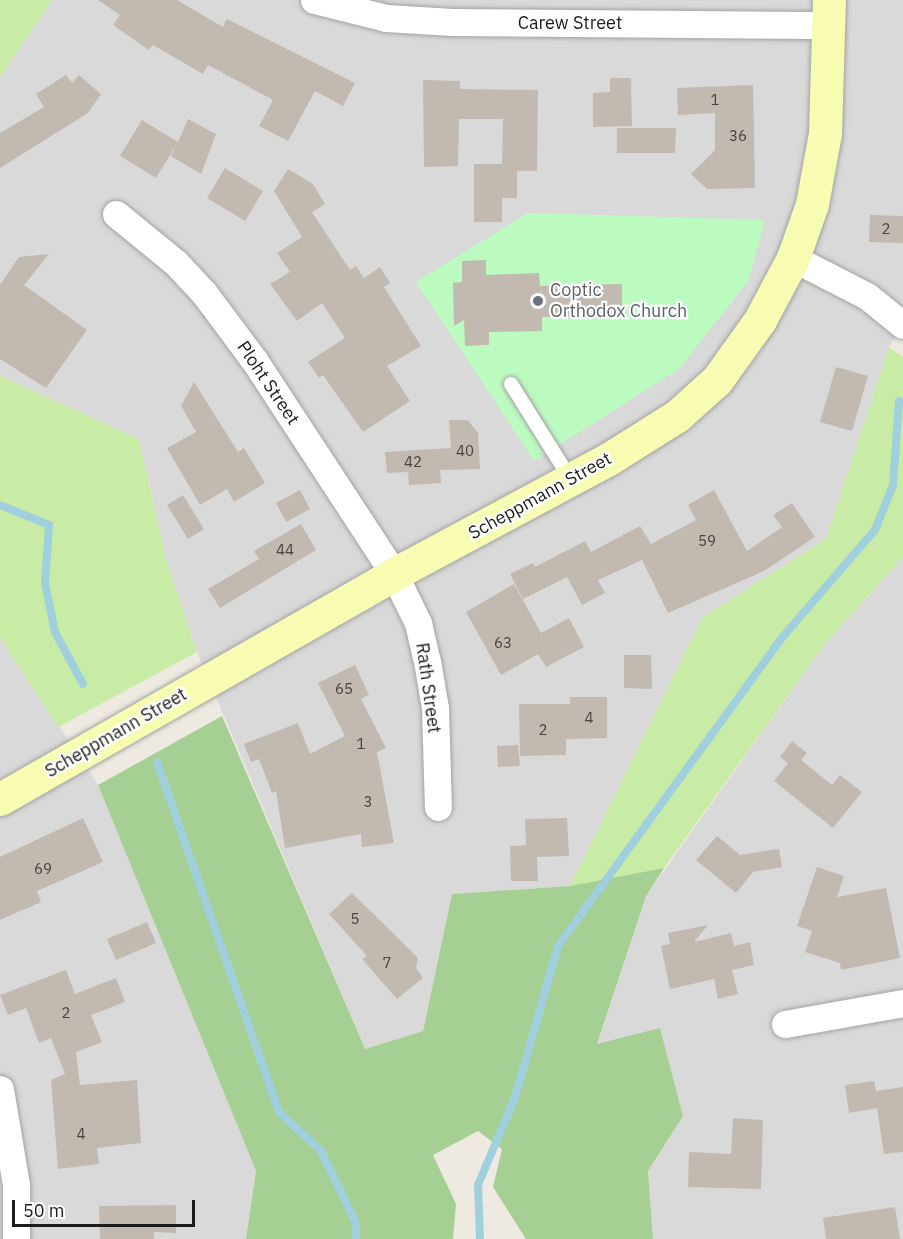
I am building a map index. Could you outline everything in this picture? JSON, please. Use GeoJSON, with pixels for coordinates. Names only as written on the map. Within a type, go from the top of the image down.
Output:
{"type":"FeatureCollection","features":[{"type":"Feature","properties":{"kind":"street","name":"Carew Street"},"geometry":{"type":"LineString","coordinates":[[314,0],[386,18],[452,22],[828,12]]}},
{"type":"Feature","properties":{"kind":"street","name":"Scheppmann Street"},"geometry":{"type":"LineString","coordinates":[[0,799],[394,574],[571,480],[677,416],[717,380],[760,320],[793,258],[812,204],[825,133],[828,12]]}},
{"type":"Feature","properties":{"kind":"street","name":"Ploht Street"},"geometry":{"type":"LineString","coordinates":[[116,214],[176,263],[204,293],[254,360],[394,574]]}},
{"type":"Feature","properties":{"kind":"street"},"geometry":{"type":"LineString","coordinates":[[793,258],[867,296],[903,325]]}},
{"type":"Feature","properties":{"kind":"street","name":"Rath Street"},"geometry":{"type":"LineString","coordinates":[[394,574],[418,623],[427,662],[435,708],[438,807]]}},
{"type":"Feature","properties":{"kind":"street"},"geometry":{"type":"LineString","coordinates":[[785,1024],[903,1003]]}},
{"type":"Feature","properties":{"kind":"street"},"geometry":{"type":"LineString","coordinates":[[0,1089],[16,1185],[16,1239]]}},
{"type":"Feature","properties":{"kind":"lane"},"geometry":{"type":"LineString","coordinates":[[510,384],[571,480]]}},
{"type":"Feature","properties":{"kind":"shaded area"},"geometry":{"type":"Polygon","coordinates":[[[52,0],[903,0],[903,324],[889,347],[826,539],[703,617],[570,886],[452,894],[423,1031],[365,1049],[197,652],[166,560],[139,439],[0,376],[0,77],[52,0]]]}},
{"type":"Feature","properties":{"kind":"shaded area"},"geometry":{"type":"Polygon","coordinates":[[[903,557],[903,1239],[653,1239],[648,1171],[683,1116],[660,1029],[597,1044],[646,896],[824,645],[903,557]]]}},
{"type":"Feature","properties":{"kind":"shaded area"},"geometry":{"type":"Polygon","coordinates":[[[0,637],[98,785],[256,1171],[246,1239],[0,1239],[0,637]]]}},
{"type":"Feature","properties":{"kind":"green space"},"geometry":{"type":"Polygon","coordinates":[[[0,0],[52,0],[0,77],[0,0]]]}},
{"type":"Feature","properties":{"kind":"green space"},"geometry":{"type":"Polygon","coordinates":[[[528,213],[765,220],[748,281],[679,369],[534,461],[416,282],[528,213]]]}},
{"type":"Feature","properties":{"kind":"green space"},"geometry":{"type":"Polygon","coordinates":[[[889,347],[903,357],[903,557],[824,645],[664,868],[570,886],[703,617],[826,539],[889,347]]]}},
{"type":"Feature","properties":{"kind":"green space"},"geometry":{"type":"Polygon","coordinates":[[[0,376],[139,439],[166,560],[197,652],[58,727],[0,637],[0,376]]]}},
{"type":"Feature","properties":{"kind":"green space"},"geometry":{"type":"Polygon","coordinates":[[[222,716],[365,1049],[423,1031],[452,894],[570,886],[664,868],[646,896],[597,1044],[660,1028],[683,1116],[648,1171],[653,1239],[526,1239],[493,1187],[502,1149],[478,1131],[433,1155],[456,1204],[453,1239],[360,1239],[356,1225],[353,1239],[246,1239],[256,1171],[98,785],[222,716]]]}},
{"type":"Feature","properties":{"kind":"building"},"geometry":{"type":"Polygon","coordinates":[[[98,0],[177,0],[223,27],[227,19],[355,83],[343,106],[315,91],[288,141],[259,126],[273,100],[208,65],[203,74],[153,45],[149,50],[113,25],[120,15],[98,0]]]}},
{"type":"Feature","properties":{"kind":"building"},"geometry":{"type":"Polygon","coordinates":[[[66,75],[72,83],[79,75],[101,94],[88,113],[0,168],[0,133],[44,107],[36,94],[66,75]]]}},
{"type":"Feature","properties":{"kind":"building"},"geometry":{"type":"Polygon","coordinates":[[[610,78],[631,78],[632,126],[593,127],[593,93],[610,92],[610,78]]]}},
{"type":"Feature","properties":{"kind":"building"},"geometry":{"type":"Polygon","coordinates":[[[423,80],[460,81],[460,89],[538,90],[537,171],[517,171],[517,198],[502,198],[502,222],[474,222],[474,164],[502,164],[503,119],[459,119],[458,166],[424,167],[423,80]]]}},
{"type":"Feature","properties":{"kind":"building"},"geometry":{"type":"Polygon","coordinates":[[[753,85],[755,188],[707,189],[691,174],[715,150],[715,113],[678,115],[677,88],[753,85]]]}},
{"type":"Feature","properties":{"kind":"building"},"geometry":{"type":"Polygon","coordinates":[[[188,119],[216,134],[201,174],[171,156],[176,145],[156,178],[120,156],[142,120],[178,142],[188,119]]]}},
{"type":"Feature","properties":{"kind":"building"},"geometry":{"type":"Polygon","coordinates":[[[617,128],[676,128],[675,153],[617,153],[617,128]]]}},
{"type":"Feature","properties":{"kind":"building"},"geometry":{"type":"Polygon","coordinates":[[[225,168],[263,191],[245,221],[207,198],[225,168]]]}},
{"type":"Feature","properties":{"kind":"building"},"geometry":{"type":"Polygon","coordinates":[[[288,169],[313,184],[325,204],[312,212],[350,270],[356,266],[364,278],[380,267],[390,283],[384,287],[421,346],[387,366],[410,401],[363,432],[323,375],[319,378],[308,362],[345,338],[322,303],[297,321],[270,284],[290,272],[277,253],[302,237],[274,191],[288,169]]]}},
{"type":"Feature","properties":{"kind":"building"},"geometry":{"type":"Polygon","coordinates":[[[870,215],[903,216],[903,243],[869,242],[870,215]]]}},
{"type":"Feature","properties":{"kind":"building"},"geometry":{"type":"Polygon","coordinates":[[[49,254],[24,285],[87,330],[46,388],[0,359],[0,285],[19,257],[49,254]]]}},
{"type":"Feature","properties":{"kind":"building","name":"Coptic Orthodox Church"},"geometry":{"type":"Polygon","coordinates":[[[486,260],[486,275],[539,273],[540,286],[622,284],[622,316],[542,317],[542,331],[489,332],[489,345],[465,346],[464,320],[454,326],[453,283],[462,282],[462,261],[486,260]]]}},
{"type":"Feature","properties":{"kind":"building"},"geometry":{"type":"Polygon","coordinates":[[[836,367],[868,376],[852,431],[820,422],[836,367]]]}},
{"type":"Feature","properties":{"kind":"building"},"geometry":{"type":"Polygon","coordinates":[[[194,382],[238,452],[244,448],[265,483],[234,502],[227,489],[200,505],[167,448],[196,432],[181,406],[194,382]]]}},
{"type":"Feature","properties":{"kind":"building"},"geometry":{"type":"Polygon","coordinates":[[[449,420],[468,420],[478,433],[480,469],[440,470],[441,483],[409,485],[408,472],[387,473],[385,452],[451,448],[449,420]]]}},
{"type":"Feature","properties":{"kind":"building"},"geometry":{"type":"Polygon","coordinates":[[[300,490],[310,509],[286,522],[276,503],[300,490]]]}},
{"type":"Feature","properties":{"kind":"building"},"geometry":{"type":"Polygon","coordinates":[[[714,490],[747,551],[782,527],[773,515],[792,503],[815,537],[764,571],[668,613],[642,560],[598,580],[605,593],[582,605],[567,577],[523,599],[510,574],[533,563],[535,567],[585,541],[591,552],[640,526],[651,544],[696,520],[688,505],[714,490]]]}},
{"type":"Feature","properties":{"kind":"building"},"geometry":{"type":"Polygon","coordinates":[[[183,495],[204,529],[188,539],[167,505],[183,495]]]}},
{"type":"Feature","properties":{"kind":"building"},"geometry":{"type":"Polygon","coordinates":[[[301,524],[316,550],[220,608],[208,589],[259,559],[254,551],[301,524]]]}},
{"type":"Feature","properties":{"kind":"building"},"geometry":{"type":"Polygon","coordinates":[[[514,584],[541,633],[569,618],[584,647],[546,667],[538,654],[501,675],[466,612],[514,584]]]}},
{"type":"Feature","properties":{"kind":"building"},"geometry":{"type":"Polygon","coordinates":[[[624,655],[651,655],[652,689],[624,688],[624,655]]]}},
{"type":"Feature","properties":{"kind":"building"},"geometry":{"type":"Polygon","coordinates":[[[355,665],[369,695],[361,699],[386,748],[377,752],[394,843],[362,847],[361,834],[285,848],[276,791],[272,793],[259,759],[251,762],[244,744],[298,723],[310,754],[345,736],[318,683],[355,665]]]}},
{"type":"Feature","properties":{"kind":"building"},"geometry":{"type":"Polygon","coordinates":[[[570,697],[607,697],[607,738],[566,739],[566,755],[520,756],[519,704],[570,704],[570,697]]]}},
{"type":"Feature","properties":{"kind":"building"},"geometry":{"type":"Polygon","coordinates":[[[792,741],[807,753],[801,760],[832,785],[840,775],[862,792],[833,828],[774,781],[788,763],[780,757],[792,741]]]}},
{"type":"Feature","properties":{"kind":"building"},"geometry":{"type":"Polygon","coordinates":[[[518,745],[520,766],[498,767],[497,746],[518,745]]]}},
{"type":"Feature","properties":{"kind":"building"},"geometry":{"type":"Polygon","coordinates":[[[83,818],[103,862],[37,891],[41,902],[0,920],[0,857],[83,818]]]}},
{"type":"Feature","properties":{"kind":"building"},"geometry":{"type":"Polygon","coordinates":[[[567,818],[569,856],[537,857],[538,881],[511,881],[510,846],[526,845],[525,819],[567,818]]]}},
{"type":"Feature","properties":{"kind":"building"},"geometry":{"type":"Polygon","coordinates":[[[717,836],[740,855],[779,849],[782,867],[753,872],[736,893],[696,860],[717,836]]]}},
{"type":"Feature","properties":{"kind":"building"},"geometry":{"type":"Polygon","coordinates":[[[817,867],[844,876],[837,897],[886,888],[900,958],[841,970],[840,963],[805,952],[812,931],[797,926],[817,867]]]}},
{"type":"Feature","properties":{"kind":"building"},"geometry":{"type":"Polygon","coordinates":[[[352,893],[418,958],[416,968],[423,978],[397,999],[362,959],[367,956],[329,914],[352,893]]]}},
{"type":"Feature","properties":{"kind":"building"},"geometry":{"type":"Polygon","coordinates":[[[147,922],[156,943],[116,960],[107,939],[147,922]]]}},
{"type":"Feature","properties":{"kind":"building"},"geometry":{"type":"Polygon","coordinates":[[[708,925],[694,942],[731,933],[734,946],[750,942],[754,965],[732,970],[738,994],[718,999],[714,979],[670,989],[661,946],[670,944],[668,933],[708,925]]]}},
{"type":"Feature","properties":{"kind":"building"},"geometry":{"type":"Polygon","coordinates":[[[66,970],[75,994],[116,978],[125,1002],[91,1015],[102,1042],[76,1052],[80,1085],[137,1080],[141,1143],[97,1148],[99,1164],[58,1169],[51,1080],[65,1074],[51,1038],[39,1043],[26,1008],[8,1015],[0,995],[66,970]]]}},
{"type":"Feature","properties":{"kind":"building"},"geometry":{"type":"Polygon","coordinates":[[[874,1081],[876,1091],[903,1087],[903,1152],[884,1154],[877,1108],[849,1113],[845,1085],[874,1081]]]}},
{"type":"Feature","properties":{"kind":"building"},"geometry":{"type":"Polygon","coordinates":[[[733,1118],[763,1120],[761,1189],[688,1187],[689,1152],[731,1154],[733,1118]]]}},
{"type":"Feature","properties":{"kind":"building"},"geometry":{"type":"Polygon","coordinates":[[[176,1205],[176,1233],[154,1232],[154,1239],[100,1239],[99,1206],[176,1205]]]}},
{"type":"Feature","properties":{"kind":"building"},"geometry":{"type":"Polygon","coordinates":[[[895,1207],[900,1239],[826,1239],[823,1218],[895,1207]]]}},
{"type":"Feature","properties":{"kind":"waterway"},"geometry":{"type":"LineString","coordinates":[[480,1239],[478,1185],[515,1097],[558,946],[780,640],[875,530],[893,485],[899,401]]}},
{"type":"Feature","properties":{"kind":"waterway"},"geometry":{"type":"LineString","coordinates":[[0,505],[49,525],[45,583],[55,632],[83,684]]}},
{"type":"Feature","properties":{"kind":"waterway"},"geometry":{"type":"LineString","coordinates":[[157,762],[279,1112],[321,1151],[356,1223],[356,1239]]}},
{"type":"Feature","properties":{"kind":"place","name":"Coptic Orthodox Church"},"geometry":{"type":"Point","coordinates":[538,301]}}]}
